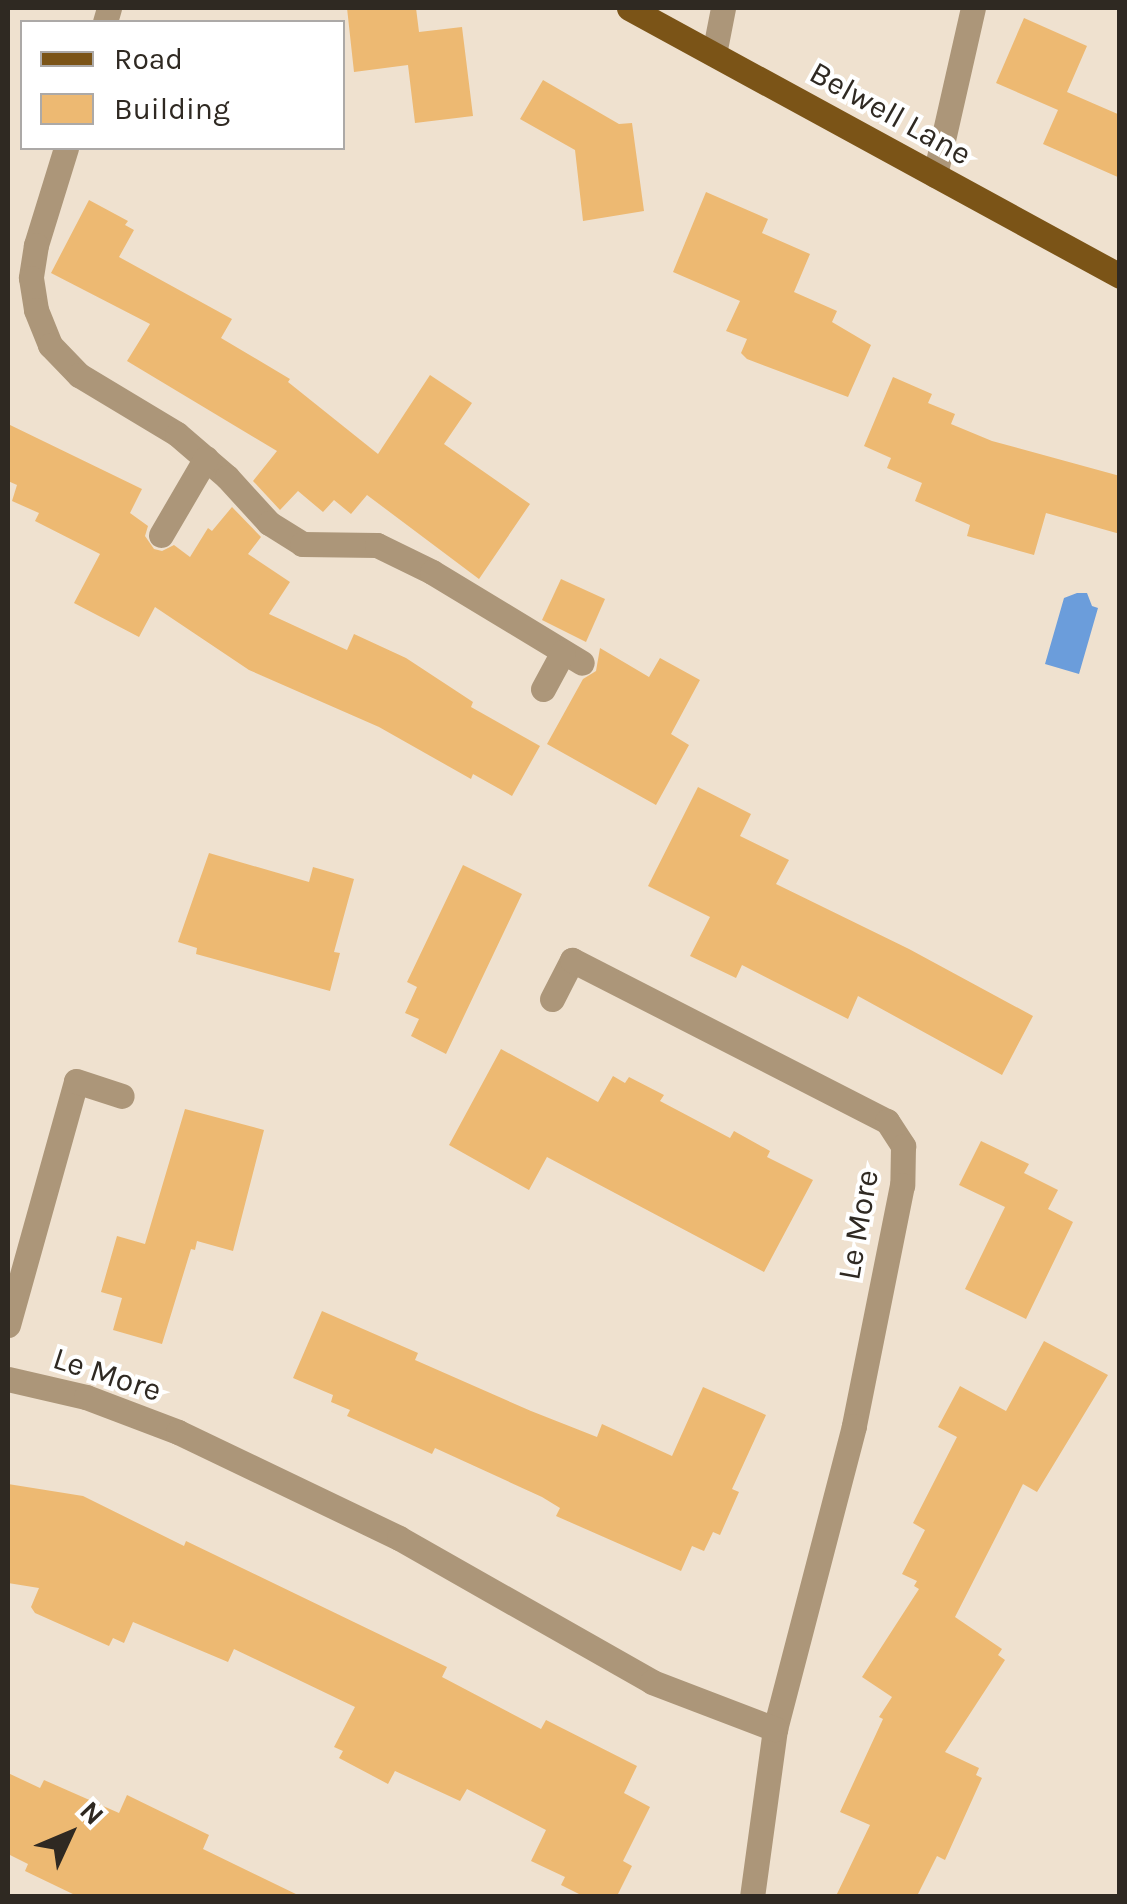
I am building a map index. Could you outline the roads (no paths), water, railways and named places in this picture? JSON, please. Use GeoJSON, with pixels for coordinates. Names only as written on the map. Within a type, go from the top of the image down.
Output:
{"type":"FeatureCollection","features":[{"type":"Feature","properties":{"kind":"main road","name":"Belwell Lane"},"geometry":{"type":"LineString","coordinates":[[629,8],[1120,276]]}},
{"type":"Feature","properties":{"kind":"street"},"geometry":{"type":"LineString","coordinates":[[714,54],[723,8]]}},
{"type":"Feature","properties":{"kind":"street"},"geometry":{"type":"LineString","coordinates":[[934,176],[973,8]]}},
{"type":"Feature","properties":{"kind":"street"},"geometry":{"type":"LineString","coordinates":[[65,150],[36,245],[31,278],[36,310],[50,345],[79,375],[177,434],[269,523],[302,544],[377,546],[432,572],[572,658],[543,689]]}},
{"type":"Feature","properties":{"kind":"street"},"geometry":{"type":"LineString","coordinates":[[161,535],[206,458]]}},
{"type":"Feature","properties":{"kind":"street","name":"Le More"},"geometry":{"type":"LineString","coordinates":[[552,999],[572,960],[887,1121],[903,1146],[902,1185],[854,1426],[775,1729],[752,1896]]}},
{"type":"Feature","properties":{"kind":"street"},"geometry":{"type":"LineString","coordinates":[[8,1325],[76,1081],[122,1096]]}},
{"type":"Feature","properties":{"kind":"street","name":"Le More"},"geometry":{"type":"LineString","coordinates":[[8,1379],[86,1397],[178,1432],[400,1538],[652,1682],[775,1729]]}},
{"type":"Feature","properties":{"kind":"water"},"geometry":{"type":"Polygon","coordinates":[[[1087,593],[1092,606],[1098,608],[1079,674],[1045,664],[1064,598],[1087,593]]]}}]}
